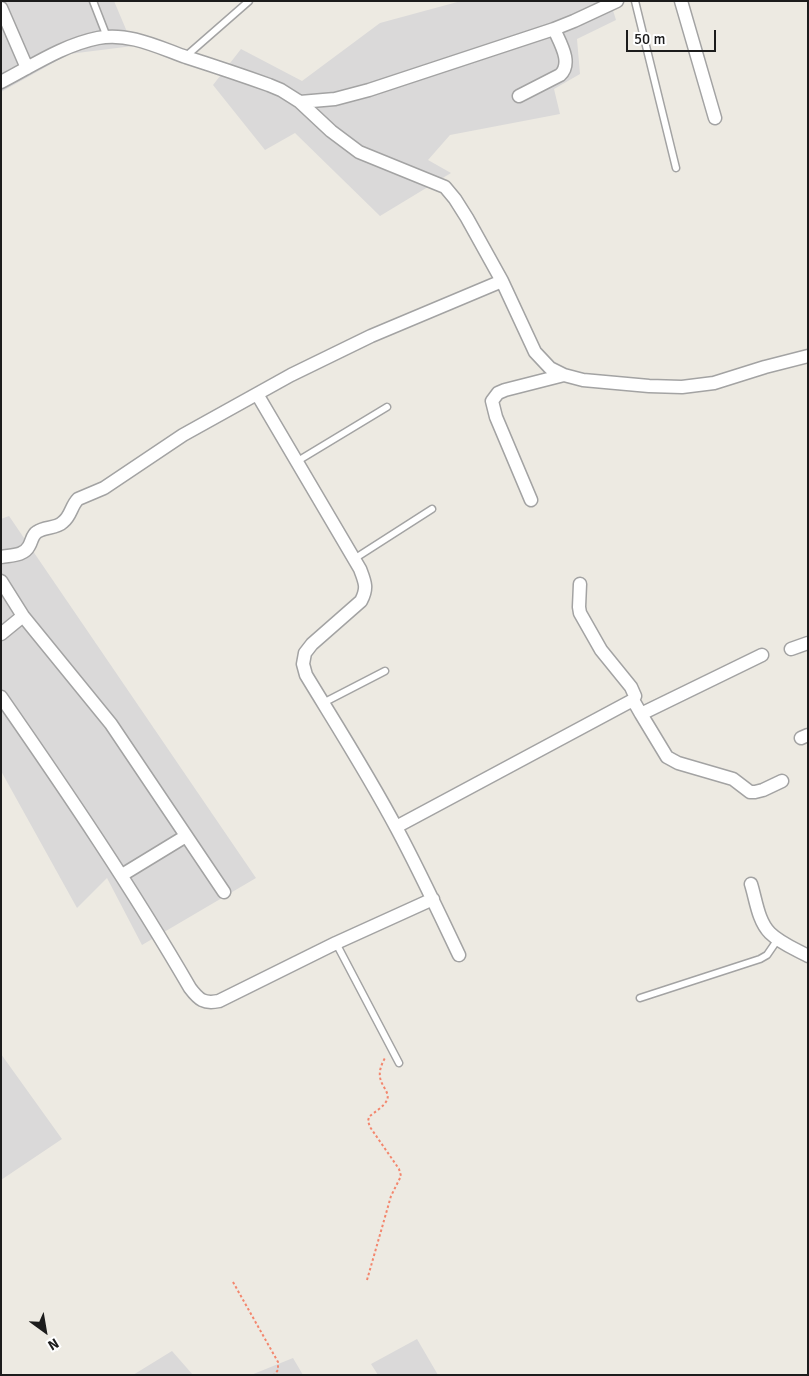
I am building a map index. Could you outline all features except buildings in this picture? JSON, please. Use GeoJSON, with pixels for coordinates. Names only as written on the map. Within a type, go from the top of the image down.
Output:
{"type":"FeatureCollection","features":[{"type":"Feature","properties":{"kind":"street"},"geometry":{"type":"LineString","coordinates":[[300,102],[335,99],[369,90],[574,22],[617,1]]}},
{"type":"Feature","properties":{"kind":"street"},"geometry":{"type":"LineString","coordinates":[[681,1],[715,118]]}},
{"type":"Feature","properties":{"kind":"street"},"geometry":{"type":"LineString","coordinates":[[1,8],[27,68]]}},
{"type":"Feature","properties":{"kind":"street"},"geometry":{"type":"LineString","coordinates":[[519,96],[560,75],[564,71],[566,60],[554,29]]}},
{"type":"Feature","properties":{"kind":"street"},"geometry":{"type":"LineString","coordinates":[[1,82],[45,58],[72,46],[98,38],[117,36],[140,40],[280,90],[300,102],[331,131],[359,152],[445,188],[455,198],[464,212],[502,281],[535,352],[550,368],[564,374],[583,380],[682,387],[714,383],[808,356]]}},
{"type":"Feature","properties":{"kind":"street"},"geometry":{"type":"LineString","coordinates":[[1,558],[21,554],[29,547],[36,532],[64,522],[78,499],[104,488],[183,435],[291,375],[371,336],[502,281]]}},
{"type":"Feature","properties":{"kind":"street"},"geometry":{"type":"LineString","coordinates":[[531,500],[496,417],[492,401],[498,393],[505,390],[564,374]]}},
{"type":"Feature","properties":{"kind":"street"},"geometry":{"type":"LineString","coordinates":[[257,394],[360,569],[365,581],[366,592],[361,602],[312,644],[305,653],[303,664],[306,675],[355,754],[396,827],[459,955]]}},
{"type":"Feature","properties":{"kind":"street"},"geometry":{"type":"LineString","coordinates":[[1,581],[24,616],[111,724],[224,892]]}},
{"type":"Feature","properties":{"kind":"street"},"geometry":{"type":"LineString","coordinates":[[580,584],[580,613],[601,650],[631,688],[635,696],[633,700],[667,757],[678,763],[733,778],[750,792],[763,790],[782,781]]}},
{"type":"Feature","properties":{"kind":"street"},"geometry":{"type":"LineString","coordinates":[[1,634],[24,616]]}},
{"type":"Feature","properties":{"kind":"street"},"geometry":{"type":"LineString","coordinates":[[791,649],[808,643]]}},
{"type":"Feature","properties":{"kind":"street"},"geometry":{"type":"LineString","coordinates":[[641,714],[762,655]]}},
{"type":"Feature","properties":{"kind":"street"},"geometry":{"type":"LineString","coordinates":[[1,697],[122,875],[190,988],[202,1001],[210,1003],[219,1001],[336,943],[433,900]]}},
{"type":"Feature","properties":{"kind":"street"},"geometry":{"type":"LineString","coordinates":[[396,827],[633,700]]}},
{"type":"Feature","properties":{"kind":"street"},"geometry":{"type":"LineString","coordinates":[[122,875],[186,836]]}},
{"type":"Feature","properties":{"kind":"street"},"geometry":{"type":"LineString","coordinates":[[751,884],[760,915],[769,932],[808,956]]}},
{"type":"Feature","properties":{"kind":"lane"},"geometry":{"type":"LineString","coordinates":[[92,1],[107,37]]}},
{"type":"Feature","properties":{"kind":"lane"},"geometry":{"type":"LineString","coordinates":[[185,56],[249,1]]}},
{"type":"Feature","properties":{"kind":"lane"},"geometry":{"type":"LineString","coordinates":[[635,1],[676,168]]}},
{"type":"Feature","properties":{"kind":"lane"},"geometry":{"type":"LineString","coordinates":[[296,462],[387,407]]}},
{"type":"Feature","properties":{"kind":"lane"},"geometry":{"type":"LineString","coordinates":[[354,559],[432,509]]}},
{"type":"Feature","properties":{"kind":"lane"},"geometry":{"type":"LineString","coordinates":[[323,703],[385,671]]}},
{"type":"Feature","properties":{"kind":"lane"},"geometry":{"type":"LineString","coordinates":[[640,998],[760,959],[767,955],[778,939]]}},
{"type":"Feature","properties":{"kind":"lane"},"geometry":{"type":"LineString","coordinates":[[336,943],[399,1063]]}},
{"type":"Feature","properties":{"kind":"path"},"geometry":{"type":"LineString","coordinates":[[366,1280],[391,1196],[401,1176],[399,1169],[370,1127],[368,1121],[369,1117],[388,1098],[380,1074],[381,1066],[390,1047]]}},
{"type":"Feature","properties":{"kind":"path"},"geometry":{"type":"LineString","coordinates":[[233,1282],[278,1362],[278,1370],[274,1375]]}},
{"type":"Feature","properties":{"kind":"shaded area"},"geometry":{"type":"Polygon","coordinates":[[[1,1],[114,1],[133,46],[69,54],[1,92],[1,1]]]}},
{"type":"Feature","properties":{"kind":"shaded area"},"geometry":{"type":"Polygon","coordinates":[[[461,1],[610,1],[616,20],[577,39],[580,74],[554,89],[560,114],[450,135],[428,160],[451,173],[380,216],[295,133],[265,150],[213,85],[241,49],[302,81],[380,23],[461,1]]]}},
{"type":"Feature","properties":{"kind":"shaded area"},"geometry":{"type":"Polygon","coordinates":[[[9,516],[256,878],[142,945],[107,878],[77,908],[1,771],[1,519],[9,516]]]}},
{"type":"Feature","properties":{"kind":"shaded area"},"geometry":{"type":"Polygon","coordinates":[[[1,1054],[62,1139],[1,1180],[1,1054]]]}},
{"type":"Feature","properties":{"kind":"shaded area"},"geometry":{"type":"Polygon","coordinates":[[[417,1339],[438,1375],[378,1375],[371,1364],[417,1339]]]}},
{"type":"Feature","properties":{"kind":"shaded area"},"geometry":{"type":"Polygon","coordinates":[[[172,1351],[193,1375],[133,1375],[172,1351]]]}},
{"type":"Feature","properties":{"kind":"shaded area"},"geometry":{"type":"Polygon","coordinates":[[[293,1358],[303,1375],[251,1375],[293,1358]]]}}]}
